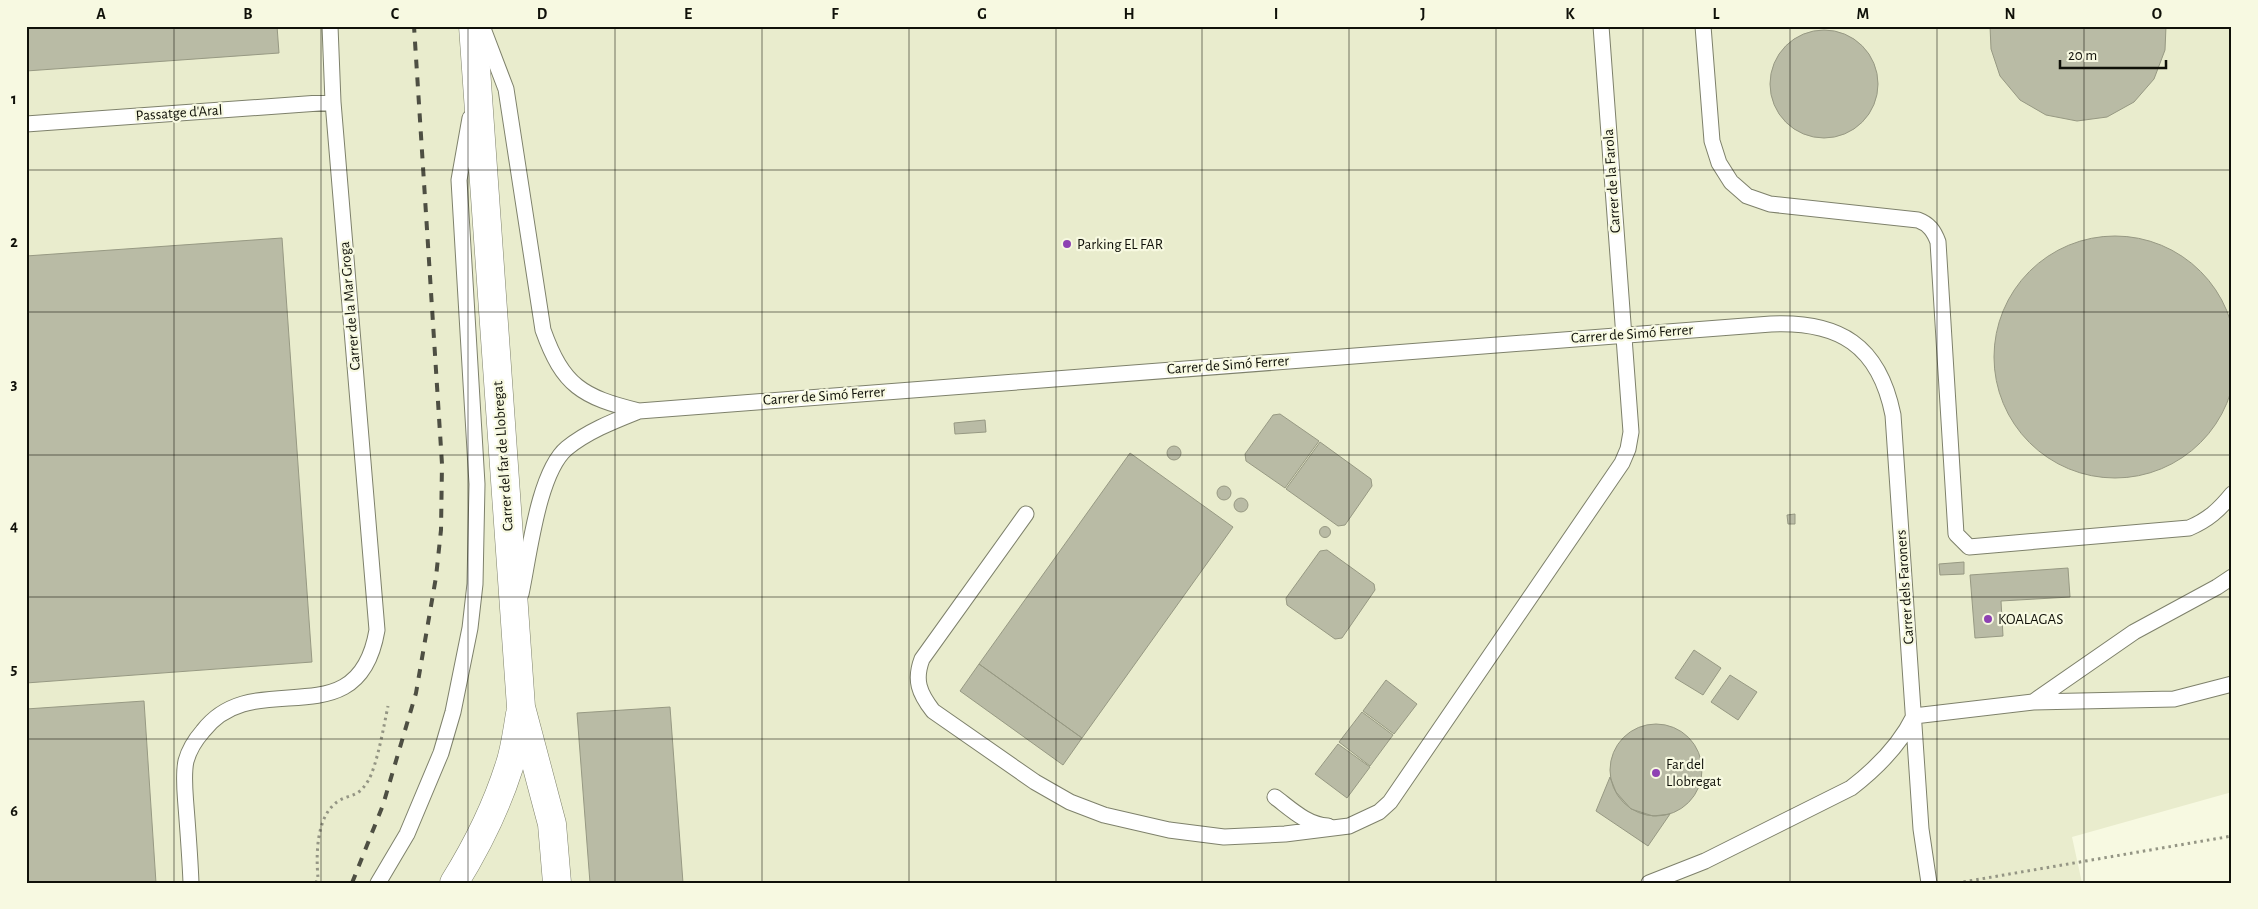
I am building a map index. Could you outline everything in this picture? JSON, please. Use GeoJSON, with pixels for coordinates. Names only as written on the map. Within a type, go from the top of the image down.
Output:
{"type":"FeatureCollection","features":[{"type":"Feature","properties":{"kind":"street","name":"Carrer del far de Llobregat"},"geometry":{"type":"LineString","coordinates":[[473,26],[521,707],[552,824],[557,883]]}},
{"type":"Feature","properties":{"kind":"street"},"geometry":{"type":"LineString","coordinates":[[454,883],[470,857],[492,813],[510,765],[521,707]]}},
{"type":"Feature","properties":{"kind":"lane","name":"Carrer de la Mar Groga"},"geometry":{"type":"LineString","coordinates":[[191,883],[185,780],[186,760],[196,739],[207,725],[236,705],[256,700],[318,695],[344,688],[357,677],[368,663],[377,630],[333,102],[330,26]]}},
{"type":"Feature","properties":{"kind":"lane"},"geometry":{"type":"LineString","coordinates":[[482,26],[506,89],[543,330],[553,356],[567,377],[585,394],[607,403],[639,411]]}},
{"type":"Feature","properties":{"kind":"lane","name":"Carrer de la Farola"},"geometry":{"type":"LineString","coordinates":[[1349,826],[1379,812],[1390,802],[1622,464],[1628,449],[1631,432],[1601,26]]}},
{"type":"Feature","properties":{"kind":"lane"},"geometry":{"type":"LineString","coordinates":[[1703,26],[1712,140],[1719,164],[1731,182],[1747,196],[1770,204],[1918,220],[1926,223],[1934,232],[1938,242],[1956,534],[1969,546],[2189,528],[2204,522],[2232,494]]}},
{"type":"Feature","properties":{"kind":"lane"},"geometry":{"type":"LineString","coordinates":[[378,883],[407,834],[441,753],[453,712],[470,628],[475,584],[477,484],[459,180],[477,85]]}},
{"type":"Feature","properties":{"kind":"lane","name":"Passatge d'Aral"},"geometry":{"type":"LineString","coordinates":[[26,124],[333,102]]}},
{"type":"Feature","properties":{"kind":"lane","name":"Carrer de Simó Ferrer"},"geometry":{"type":"LineString","coordinates":[[639,411],[1771,324],[1794,323],[1818,326]]}},
{"type":"Feature","properties":{"kind":"lane","name":"Carrer dels Faroners"},"geometry":{"type":"LineString","coordinates":[[1818,326],[1836,333],[1857,345],[1881,376],[1889,394],[1893,424],[1921,829],[1929,883]]}},
{"type":"Feature","properties":{"kind":"lane"},"geometry":{"type":"LineString","coordinates":[[516,620],[540,502],[550,472],[567,448],[603,426],[639,411]]}},
{"type":"Feature","properties":{"kind":"lane"},"geometry":{"type":"LineString","coordinates":[[1026,514],[922,659],[918,671],[918,686],[924,699],[933,711],[1035,782],[1070,802],[1104,815],[1169,830],[1224,837],[1285,834],[1349,826]]}},
{"type":"Feature","properties":{"kind":"lane"},"geometry":{"type":"LineString","coordinates":[[2033,702],[2134,632],[2232,577]]}},
{"type":"Feature","properties":{"kind":"lane"},"geometry":{"type":"LineString","coordinates":[[1649,883],[1705,861],[1851,788],[1871,773],[1906,733],[1914,716],[2033,702],[2174,699],[2232,684]]}},
{"type":"Feature","properties":{"kind":"lane"},"geometry":{"type":"LineString","coordinates":[[1276,798],[1302,818],[1314,824],[1349,826]]}},
{"type":"Feature","properties":{"kind":"path"},"geometry":{"type":"LineString","coordinates":[[316,883],[318,878],[317,842],[324,819],[337,802],[357,794],[369,780],[382,736],[388,706]]}},
{"type":"Feature","properties":{"kind":"path"},"geometry":{"type":"LineString","coordinates":[[1957,883],[2232,836]]}},
{"type":"Feature","properties":{"kind":"shaded area"},"geometry":{"type":"Polygon","coordinates":[[[26,26],[2232,26],[2232,792],[2072,837],[2082,883],[26,883],[26,26]]]}},
{"type":"Feature","properties":{"kind":"building"},"geometry":{"type":"Polygon","coordinates":[[[26,26],[277,26],[279,53],[26,71],[26,26]]]}},
{"type":"Feature","properties":{"kind":"building"},"geometry":{"type":"Polygon","coordinates":[[[1990,26],[2166,26],[2165,50],[2154,79],[2134,102],[2107,117],[2077,121],[2046,115],[2020,100],[2000,76],[1991,49],[1990,26]]]}},
{"type":"Feature","properties":{"kind":"building"},"geometry":{"type":"Polygon","coordinates":[[[1824,30],[1845,34],[1862,46],[1874,63],[1878,84],[1874,105],[1862,122],[1845,134],[1824,138],[1803,134],[1786,122],[1774,105],[1770,84],[1774,63],[1786,46],[1803,34],[1824,30]]]}},
{"type":"Feature","properties":{"kind":"building"},"geometry":{"type":"Polygon","coordinates":[[[2115,236],[2139,238],[2161,245],[2182,256],[2201,271],[2216,290],[2227,311],[2234,333],[2236,357],[2234,381],[2227,403],[2216,424],[2201,443],[2182,458],[2161,469],[2139,476],[2115,478],[2091,476],[2069,469],[2048,458],[2029,443],[2014,424],[2003,403],[1996,381],[1994,357],[1996,333],[2003,311],[2014,290],[2029,271],[2048,256],[2069,245],[2091,238],[2115,236]]]}},
{"type":"Feature","properties":{"kind":"building"},"geometry":{"type":"Polygon","coordinates":[[[282,238],[312,662],[26,683],[26,256],[282,238]]]}},
{"type":"Feature","properties":{"kind":"building"},"geometry":{"type":"Polygon","coordinates":[[[1280,414],[1319,441],[1285,488],[1246,461],[1245,454],[1273,415],[1280,414]]]}},
{"type":"Feature","properties":{"kind":"building"},"geometry":{"type":"Polygon","coordinates":[[[985,420],[986,432],[955,434],[954,423],[985,420]]]}},
{"type":"Feature","properties":{"kind":"building"},"geometry":{"type":"Polygon","coordinates":[[[1320,442],[1371,479],[1372,486],[1345,525],[1338,526],[1286,489],[1320,442]]]}},
{"type":"Feature","properties":{"kind":"building"},"geometry":{"type":"Polygon","coordinates":[[[1171,446],[1177,446],[1181,453],[1177,460],[1171,460],[1167,456],[1167,450],[1171,446]]]}},
{"type":"Feature","properties":{"kind":"building"},"geometry":{"type":"Polygon","coordinates":[[[1130,453],[1233,527],[1082,738],[979,664],[1130,453]]]}},
{"type":"Feature","properties":{"kind":"building"},"geometry":{"type":"Polygon","coordinates":[[[1221,486],[1227,486],[1231,493],[1227,500],[1221,500],[1217,496],[1217,490],[1221,486]]]}},
{"type":"Feature","properties":{"kind":"building"},"geometry":{"type":"Polygon","coordinates":[[[1238,498],[1244,498],[1248,505],[1244,512],[1238,512],[1234,508],[1234,502],[1238,498]]]}},
{"type":"Feature","properties":{"kind":"building"},"geometry":{"type":"Polygon","coordinates":[[[1795,514],[1795,524],[1788,524],[1787,515],[1795,514]]]}},
{"type":"Feature","properties":{"kind":"building"},"geometry":{"type":"Polygon","coordinates":[[[1325,526],[1331,532],[1325,538],[1319,532],[1325,526]]]}},
{"type":"Feature","properties":{"kind":"building"},"geometry":{"type":"Polygon","coordinates":[[[1327,550],[1374,584],[1375,590],[1342,638],[1335,639],[1287,605],[1286,598],[1320,551],[1327,550]]]}},
{"type":"Feature","properties":{"kind":"building"},"geometry":{"type":"Polygon","coordinates":[[[1964,562],[1964,574],[1940,575],[1939,564],[1964,562]]]}},
{"type":"Feature","properties":{"kind":"building","name":"KOALAGAS"},"geometry":{"type":"Polygon","coordinates":[[[2068,568],[2070,597],[2001,601],[2003,636],[1975,638],[1970,575],[2068,568]]]}},
{"type":"Feature","properties":{"kind":"building"},"geometry":{"type":"Polygon","coordinates":[[[1694,650],[1721,668],[1703,695],[1675,678],[1694,650]]]}},
{"type":"Feature","properties":{"kind":"building"},"geometry":{"type":"Polygon","coordinates":[[[979,664],[1082,738],[1063,765],[960,691],[979,664]]]}},
{"type":"Feature","properties":{"kind":"building"},"geometry":{"type":"Polygon","coordinates":[[[1730,675],[1757,692],[1738,720],[1711,702],[1730,675]]]}},
{"type":"Feature","properties":{"kind":"building"},"geometry":{"type":"Polygon","coordinates":[[[1386,680],[1417,704],[1394,734],[1363,711],[1386,680]]]}},
{"type":"Feature","properties":{"kind":"building"},"geometry":{"type":"Polygon","coordinates":[[[144,701],[156,883],[26,883],[26,709],[144,701]]]}},
{"type":"Feature","properties":{"kind":"building"},"geometry":{"type":"Polygon","coordinates":[[[670,707],[683,883],[590,883],[577,713],[670,707]]]}},
{"type":"Feature","properties":{"kind":"building"},"geometry":{"type":"Polygon","coordinates":[[[1362,712],[1393,735],[1370,766],[1339,742],[1362,712]]]}},
{"type":"Feature","properties":{"kind":"building","name":"Far del Llobregat"},"geometry":{"type":"Polygon","coordinates":[[[1656,724],[1674,727],[1689,737],[1699,752],[1702,770],[1699,788],[1689,803],[1674,813],[1656,816],[1638,813],[1623,803],[1613,788],[1610,770],[1613,752],[1623,737],[1638,727],[1656,724]]]}},
{"type":"Feature","properties":{"kind":"building"},"geometry":{"type":"Polygon","coordinates":[[[1338,744],[1370,767],[1347,798],[1315,774],[1338,744]]]}},
{"type":"Feature","properties":{"kind":"building"},"geometry":{"type":"Polygon","coordinates":[[[1610,777],[1616,792],[1631,809],[1653,816],[1670,814],[1648,846],[1596,811],[1610,777]]]}},
{"type":"Feature","properties":{"kind":"railway"},"geometry":{"type":"LineString","coordinates":[[352,883],[383,805],[416,693],[436,577],[441,530],[442,464],[414,26]]}},
{"type":"Feature","properties":{"kind":"place","name":"Parking EL FAR"},"geometry":{"type":"Point","coordinates":[1067,244]}},
{"type":"Feature","properties":{"kind":"place","name":"KOALAGAS"},"geometry":{"type":"Point","coordinates":[1988,619]}},
{"type":"Feature","properties":{"kind":"place","name":"Far del Llobregat"},"geometry":{"type":"Point","coordinates":[1656,773]}}]}
